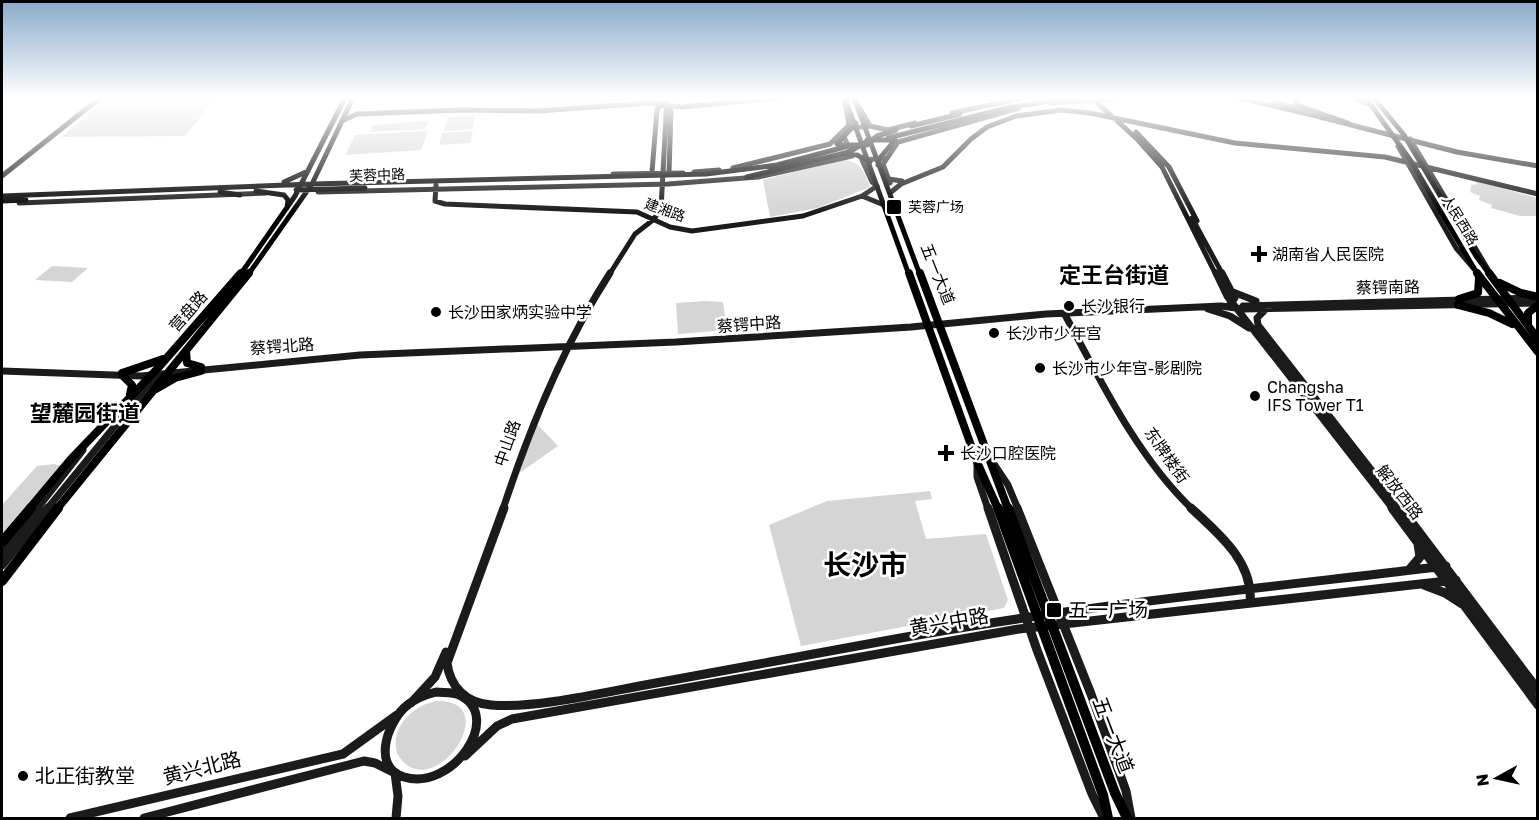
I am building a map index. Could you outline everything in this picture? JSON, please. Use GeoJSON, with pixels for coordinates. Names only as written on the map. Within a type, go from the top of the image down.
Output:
{"type":"FeatureCollection","features":[{"type":"Feature","properties":{"kind":"main road"},"geometry":{"type":"LineString","coordinates":[[2,173],[48,136]]}},
{"type":"Feature","properties":{"kind":"main road"},"geometry":{"type":"LineString","coordinates":[[2,173],[50,136]]}},
{"type":"Feature","properties":{"kind":"main road"},"geometry":{"type":"LineString","coordinates":[[305,187],[311,167],[326,136]]}},
{"type":"Feature","properties":{"kind":"main road"},"geometry":{"type":"LineString","coordinates":[[305,187],[320,168],[335,136]]}},
{"type":"Feature","properties":{"kind":"main road"},"geometry":{"type":"LineString","coordinates":[[652,172],[655,136]]}},
{"type":"Feature","properties":{"kind":"main road","name":"中山路"},"geometry":{"type":"LineString","coordinates":[[466,699],[447,673],[449,656],[496,532],[529,431],[581,313],[632,234],[652,219],[659,206],[662,136]]}},
{"type":"Feature","properties":{"kind":"main road"},"geometry":{"type":"LineString","coordinates":[[669,172],[670,136]]}},
{"type":"Feature","properties":{"kind":"main road"},"geometry":{"type":"LineString","coordinates":[[750,169],[826,146],[840,136]]}},
{"type":"Feature","properties":{"kind":"main road"},"geometry":{"type":"LineString","coordinates":[[844,136],[847,150]]}},
{"type":"Feature","properties":{"kind":"main road"},"geometry":{"type":"LineString","coordinates":[[831,148],[845,136]]}},
{"type":"Feature","properties":{"kind":"main road","name":"五一大道"},"geometry":{"type":"LineString","coordinates":[[861,136],[867,144],[870,162],[882,182],[891,191],[932,324],[930,334],[977,462],[995,486]]}},
{"type":"Feature","properties":{"kind":"main road","name":"五一大道"},"geometry":{"type":"LineString","coordinates":[[864,136],[878,165],[884,205],[923,313],[942,333],[993,461],[1008,485],[1063,622],[1126,791],[1129,819]]}},
{"type":"Feature","properties":{"kind":"main road"},"geometry":{"type":"LineString","coordinates":[[750,169],[847,150],[884,136]]}},
{"type":"Feature","properties":{"kind":"main road"},"geometry":{"type":"LineString","coordinates":[[747,177],[847,150],[884,136]]}},
{"type":"Feature","properties":{"kind":"main road"},"geometry":{"type":"LineString","coordinates":[[885,136],[891,152]]}},
{"type":"Feature","properties":{"kind":"main road"},"geometry":{"type":"LineString","coordinates":[[886,136],[897,139],[908,136]]}},
{"type":"Feature","properties":{"kind":"main road"},"geometry":{"type":"LineString","coordinates":[[882,182],[883,164],[891,152],[903,140],[916,136]]}},
{"type":"Feature","properties":{"kind":"main road"},"geometry":{"type":"LineString","coordinates":[[750,169],[831,148],[847,150],[862,160],[872,182],[900,182],[940,166],[969,136]]}},
{"type":"Feature","properties":{"kind":"main road"},"geometry":{"type":"LineString","coordinates":[[891,191],[943,167],[973,136]]}},
{"type":"Feature","properties":{"kind":"main road","name":"解放西路"},"geometry":{"type":"LineString","coordinates":[[1129,136],[1158,168],[1232,291],[1238,308]]}},
{"type":"Feature","properties":{"kind":"main road","name":"解放西路"},"geometry":{"type":"LineString","coordinates":[[1134,136],[1157,162],[1187,212]]}},
{"type":"Feature","properties":{"kind":"main road","name":"解放西路"},"geometry":{"type":"LineString","coordinates":[[1136,136],[1161,161],[1197,232],[1217,279],[1415,536],[1442,566]]}},
{"type":"Feature","properties":{"kind":"main road","name":"解放西路"},"geometry":{"type":"LineString","coordinates":[[1141,136],[1169,167],[1198,223],[1197,232]]}},
{"type":"Feature","properties":{"kind":"main road"},"geometry":{"type":"LineString","coordinates":[[1203,136],[1235,143],[1393,157],[1538,193]]}},
{"type":"Feature","properties":{"kind":"main road"},"geometry":{"type":"LineString","coordinates":[[1208,136],[1235,142],[1393,157],[1416,164]]}},
{"type":"Feature","properties":{"kind":"main road"},"geometry":{"type":"LineString","coordinates":[[1393,136],[1456,248],[1476,272],[1480,288],[1478,293],[1459,302]]}},
{"type":"Feature","properties":{"kind":"main road","name":"人民西路"},"geometry":{"type":"LineString","coordinates":[[1394,136],[1426,174],[1472,257],[1476,272],[1517,328],[1538,352]]}},
{"type":"Feature","properties":{"kind":"main road"},"geometry":{"type":"LineString","coordinates":[[1399,136],[1482,158],[1538,165]]}},
{"type":"Feature","properties":{"kind":"main road","name":"人民西路"},"geometry":{"type":"LineString","coordinates":[[1405,136],[1417,156],[1416,164],[1472,257],[1489,271],[1538,339]]}},
{"type":"Feature","properties":{"kind":"main road"},"geometry":{"type":"LineString","coordinates":[[878,165],[880,158],[897,139]]}},
{"type":"Feature","properties":{"kind":"main road"},"geometry":{"type":"LineString","coordinates":[[1411,140],[1489,271]]}},
{"type":"Feature","properties":{"kind":"main road"},"geometry":{"type":"LineString","coordinates":[[1411,140],[1481,156],[1538,165]]}},
{"type":"Feature","properties":{"kind":"main road"},"geometry":{"type":"LineString","coordinates":[[1415,148],[1423,144]]}},
{"type":"Feature","properties":{"kind":"main road"},"geometry":{"type":"LineString","coordinates":[[318,192],[436,187],[652,185],[747,177],[836,155],[847,150]]}},
{"type":"Feature","properties":{"kind":"main road"},"geometry":{"type":"LineString","coordinates":[[1393,157],[1402,156],[1405,151]]}},
{"type":"Feature","properties":{"kind":"main road"},"geometry":{"type":"LineString","coordinates":[[836,155],[854,155],[870,162]]}},
{"type":"Feature","properties":{"kind":"main road"},"geometry":{"type":"LineString","coordinates":[[1417,156],[1437,168]]}},
{"type":"Feature","properties":{"kind":"main road"},"geometry":{"type":"LineString","coordinates":[[862,160],[887,158]]}},
{"type":"Feature","properties":{"kind":"main road"},"geometry":{"type":"LineString","coordinates":[[258,189],[301,176],[311,167]]}},
{"type":"Feature","properties":{"kind":"main road"},"geometry":{"type":"LineString","coordinates":[[320,168],[320,176],[342,186]]}},
{"type":"Feature","properties":{"kind":"main road"},"geometry":{"type":"LineString","coordinates":[[1426,174],[1437,168]]}},
{"type":"Feature","properties":{"kind":"main road","name":"芙蓉中路"},"geometry":{"type":"LineString","coordinates":[[2,195],[667,176],[750,169]]}},
{"type":"Feature","properties":{"kind":"main road","name":"芙蓉中路"},"geometry":{"type":"LineString","coordinates":[[342,186],[436,187],[690,179],[750,169]]}},
{"type":"Feature","properties":{"kind":"main road"},"geometry":{"type":"LineString","coordinates":[[332,181],[783,169]]}},
{"type":"Feature","properties":{"kind":"main road","name":"建湘路"},"geometry":{"type":"LineString","coordinates":[[436,187],[435,201],[445,204],[637,212],[670,227],[692,231],[803,216],[862,196],[882,182]]}},
{"type":"Feature","properties":{"kind":"main road","name":"芙蓉中路"},"geometry":{"type":"LineString","coordinates":[[2,195],[280,183]]}},
{"type":"Feature","properties":{"kind":"main road"},"geometry":{"type":"LineString","coordinates":[[294,211],[318,192],[342,186]]}},
{"type":"Feature","properties":{"kind":"main road","name":"营盘路"},"geometry":{"type":"LineString","coordinates":[[2,581],[87,469],[148,396],[174,351],[239,276],[305,187]]}},
{"type":"Feature","properties":{"kind":"main road","name":"营盘路"},"geometry":{"type":"LineString","coordinates":[[2,565],[146,388],[187,348],[238,289],[294,211],[305,187]]}},
{"type":"Feature","properties":{"kind":"main road"},"geometry":{"type":"LineString","coordinates":[[258,189],[278,193],[288,200],[286,211]]}},
{"type":"Feature","properties":{"kind":"main road","name":"芙蓉中路"},"geometry":{"type":"LineString","coordinates":[[2,202],[258,189]]}},
{"type":"Feature","properties":{"kind":"main road"},"geometry":{"type":"LineString","coordinates":[[220,192],[240,195]]}},
{"type":"Feature","properties":{"kind":"main road"},"geometry":{"type":"LineString","coordinates":[[2,202],[278,193]]}},
{"type":"Feature","properties":{"kind":"main road"},"geometry":{"type":"LineString","coordinates":[[862,196],[884,205]]}},
{"type":"Feature","properties":{"kind":"main road"},"geometry":{"type":"LineString","coordinates":[[1495,279],[1514,291],[1538,297]]}},
{"type":"Feature","properties":{"kind":"main road"},"geometry":{"type":"LineString","coordinates":[[1232,291],[1244,298],[1270,306]]}},
{"type":"Feature","properties":{"kind":"main road","name":"蔡锷南路"},"geometry":{"type":"LineString","coordinates":[[1510,301],[1538,297]]}},
{"type":"Feature","properties":{"kind":"main road","name":"蔡锷南路"},"geometry":{"type":"LineString","coordinates":[[1238,308],[1497,301],[1538,304]]}},
{"type":"Feature","properties":{"kind":"main road"},"geometry":{"type":"LineString","coordinates":[[1459,302],[1489,313],[1517,328]]}},
{"type":"Feature","properties":{"kind":"main road"},"geometry":{"type":"LineString","coordinates":[[1530,329],[1528,313],[1538,304]]}},
{"type":"Feature","properties":{"kind":"main road","name":"蔡锷中路"},"geometry":{"type":"LineString","coordinates":[[567,347],[957,323],[1064,313],[1221,306],[1238,308]]}},
{"type":"Feature","properties":{"kind":"main road","name":"解放西路"},"geometry":{"type":"LineString","coordinates":[[1270,306],[1259,314],[1258,325],[1538,690]]}},
{"type":"Feature","properties":{"kind":"main road"},"geometry":{"type":"LineString","coordinates":[[1200,307],[1230,316],[1256,332]]}},
{"type":"Feature","properties":{"kind":"main road"},"geometry":{"type":"LineString","coordinates":[[911,325],[920,320],[923,313]]}},
{"type":"Feature","properties":{"kind":"main road","name":"东牌楼街"},"geometry":{"type":"LineString","coordinates":[[1064,313],[1120,410],[1166,480],[1231,547],[1247,572],[1252,588]]}},
{"type":"Feature","properties":{"kind":"main road"},"geometry":{"type":"LineString","coordinates":[[942,333],[944,328],[957,323]]}},
{"type":"Feature","properties":{"kind":"main road"},"geometry":{"type":"LineString","coordinates":[[911,325],[922,328],[930,334]]}},
{"type":"Feature","properties":{"kind":"main road","name":"中山路"},"geometry":{"type":"LineString","coordinates":[[411,703],[430,684],[439,669],[492,532],[526,431],[567,347]]}},
{"type":"Feature","properties":{"kind":"main road","name":"蔡锷北路"},"geometry":{"type":"LineString","coordinates":[[2,369],[123,374],[160,373],[360,355],[567,347]]}},
{"type":"Feature","properties":{"kind":"main road"},"geometry":{"type":"LineString","coordinates":[[187,348],[187,363],[201,369]]}},
{"type":"Feature","properties":{"kind":"main road"},"geometry":{"type":"LineString","coordinates":[[129,396],[132,386],[123,374],[151,365],[174,351]]}},
{"type":"Feature","properties":{"kind":"main road"},"geometry":{"type":"LineString","coordinates":[[148,396],[170,381],[201,369]]}},
{"type":"Feature","properties":{"kind":"main road","name":"营盘路"},"geometry":{"type":"LineString","coordinates":[[2,542],[129,396],[160,373]]}},
{"type":"Feature","properties":{"kind":"main road","name":"营盘路"},"geometry":{"type":"LineString","coordinates":[[2,553],[88,443]]}},
{"type":"Feature","properties":{"kind":"main road","name":"五一大道"},"geometry":{"type":"LineString","coordinates":[[993,461],[995,486],[1109,794],[1129,819]]}},
{"type":"Feature","properties":{"kind":"main road","name":"五一大道"},"geometry":{"type":"LineString","coordinates":[[977,462],[977,477],[1025,617],[1092,794],[1106,819]]}},
{"type":"Feature","properties":{"kind":"main road"},"geometry":{"type":"LineString","coordinates":[[1406,571],[1415,566],[1420,557],[1415,536]]}},
{"type":"Feature","properties":{"kind":"main road","name":"黄兴中路"},"geometry":{"type":"LineString","coordinates":[[466,699],[489,705],[507,706],[607,692],[1025,617],[1442,566]]}},
{"type":"Feature","properties":{"kind":"main road","name":"解放西路"},"geometry":{"type":"LineString","coordinates":[[1452,580],[1471,612],[1538,705]]}},
{"type":"Feature","properties":{"kind":"main road","name":"黄兴中路"},"geometry":{"type":"LineString","coordinates":[[465,756],[497,726],[512,720],[1029,627],[1452,580]]}},
{"type":"Feature","properties":{"kind":"main road"},"geometry":{"type":"LineString","coordinates":[[1416,584],[1446,593],[1471,612]]}},
{"type":"Feature","properties":{"kind":"main road"},"geometry":{"type":"LineString","coordinates":[[1250,603],[1252,588]]}},
{"type":"Feature","properties":{"kind":"main road"},"geometry":{"type":"LineString","coordinates":[[395,773],[412,780],[426,779],[447,771],[465,756],[475,736],[477,722],[473,709],[466,699],[452,693],[436,692],[411,703],[396,715],[388,729],[384,743],[385,757],[395,773],[398,796],[396,819]]}},
{"type":"Feature","properties":{"kind":"main road","name":"黄兴北路"},"geometry":{"type":"LineString","coordinates":[[70,819],[343,754],[396,715]]}},
{"type":"Feature","properties":{"kind":"main road","name":"黄兴北路"},"geometry":{"type":"LineString","coordinates":[[144,819],[344,765],[370,762],[395,773]]}},
{"type":"Feature","properties":{"kind":"main road","name":"五一大道"},"geometry":{"type":"LineString","coordinates":[[1106,819],[1109,794]]}},
{"type":"Feature","properties":{"kind":"shaded area"},"geometry":{"type":"Polygon","coordinates":[[[62,136],[152,136],[61,137],[62,136]]]}},
{"type":"Feature","properties":{"kind":"shaded area"},"geometry":{"type":"Polygon","coordinates":[[[354,136],[426,136],[421,150],[345,155],[354,136]]]}},
{"type":"Feature","properties":{"kind":"shaded area"},"geometry":{"type":"Polygon","coordinates":[[[441,136],[472,136],[470,143],[439,145],[441,136]]]}},
{"type":"Feature","properties":{"kind":"shaded area","name":"芙蓉广场"},"geometry":{"type":"Polygon","coordinates":[[[839,160],[851,161],[860,167],[870,187],[818,208],[770,217],[763,180],[839,160]]]}},
{"type":"Feature","properties":{"kind":"shaded area"},"geometry":{"type":"Polygon","coordinates":[[[1473,180],[1537,198],[1537,216],[1520,216],[1491,208],[1492,205],[1479,200],[1480,196],[1470,192],[1471,185],[1478,184],[1473,180]]]}},
{"type":"Feature","properties":{"kind":"shaded area"},"geometry":{"type":"Polygon","coordinates":[[[52,266],[88,268],[72,282],[35,280],[52,266]]]}},
{"type":"Feature","properties":{"kind":"shaded area"},"geometry":{"type":"Polygon","coordinates":[[[723,302],[727,330],[678,334],[676,303],[723,302]]]}},
{"type":"Feature","properties":{"kind":"shaded area"},"geometry":{"type":"Polygon","coordinates":[[[535,422],[558,446],[518,474],[535,422]]]}},
{"type":"Feature","properties":{"kind":"shaded area"},"geometry":{"type":"Polygon","coordinates":[[[54,464],[63,466],[2,536],[2,505],[37,466],[54,464]]]}},
{"type":"Feature","properties":{"kind":"shaded area"},"geometry":{"type":"Polygon","coordinates":[[[930,491],[932,499],[915,501],[926,539],[986,534],[1008,600],[1004,608],[801,646],[769,525],[827,501],[930,491]]]}},
{"type":"Feature","properties":{"kind":"shaded area"},"geometry":{"type":"Polygon","coordinates":[[[437,701],[457,705],[465,717],[464,732],[456,748],[442,762],[427,769],[411,767],[397,753],[397,734],[400,726],[412,712],[437,701]]]}},
{"type":"Feature","properties":{"kind":"place","name":"芙蓉广场"},"geometry":{"type":"Point","coordinates":[894,207]}},
{"type":"Feature","properties":{"kind":"place","name":"湖南省人民医院"},"geometry":{"type":"Point","coordinates":[1259,254]}},
{"type":"Feature","properties":{"kind":"place","name":"长沙银行"},"geometry":{"type":"Point","coordinates":[1069,306]}},
{"type":"Feature","properties":{"kind":"place","name":"长沙田家炳实验中学"},"geometry":{"type":"Point","coordinates":[436,312]}},
{"type":"Feature","properties":{"kind":"place","name":"长沙市少年宫"},"geometry":{"type":"Point","coordinates":[994,333]}},
{"type":"Feature","properties":{"kind":"place","name":"长沙市少年宫-影剧院"},"geometry":{"type":"Point","coordinates":[1040,368]}},
{"type":"Feature","properties":{"kind":"place","name":"Changsha IFS Tower T1"},"geometry":{"type":"Point","coordinates":[1255,396]}},
{"type":"Feature","properties":{"kind":"place","name":"长沙口腔医院"},"geometry":{"type":"Point","coordinates":[946,453]}},
{"type":"Feature","properties":{"kind":"place","name":"五一广场"},"geometry":{"type":"Point","coordinates":[1054,610]}},
{"type":"Feature","properties":{"kind":"place","name":"北正街教堂"},"geometry":{"type":"Point","coordinates":[23,776]}},
{"type":"Feature","properties":{"kind":"district","name":"定王台街道"},"geometry":{"type":"Point","coordinates":[1114,275]}},
{"type":"Feature","properties":{"kind":"district","name":"望麓园街道"},"geometry":{"type":"Point","coordinates":[85,413]}},
{"type":"Feature","properties":{"kind":"district","name":"长沙市"},"geometry":{"type":"Point","coordinates":[865,565]}}]}
